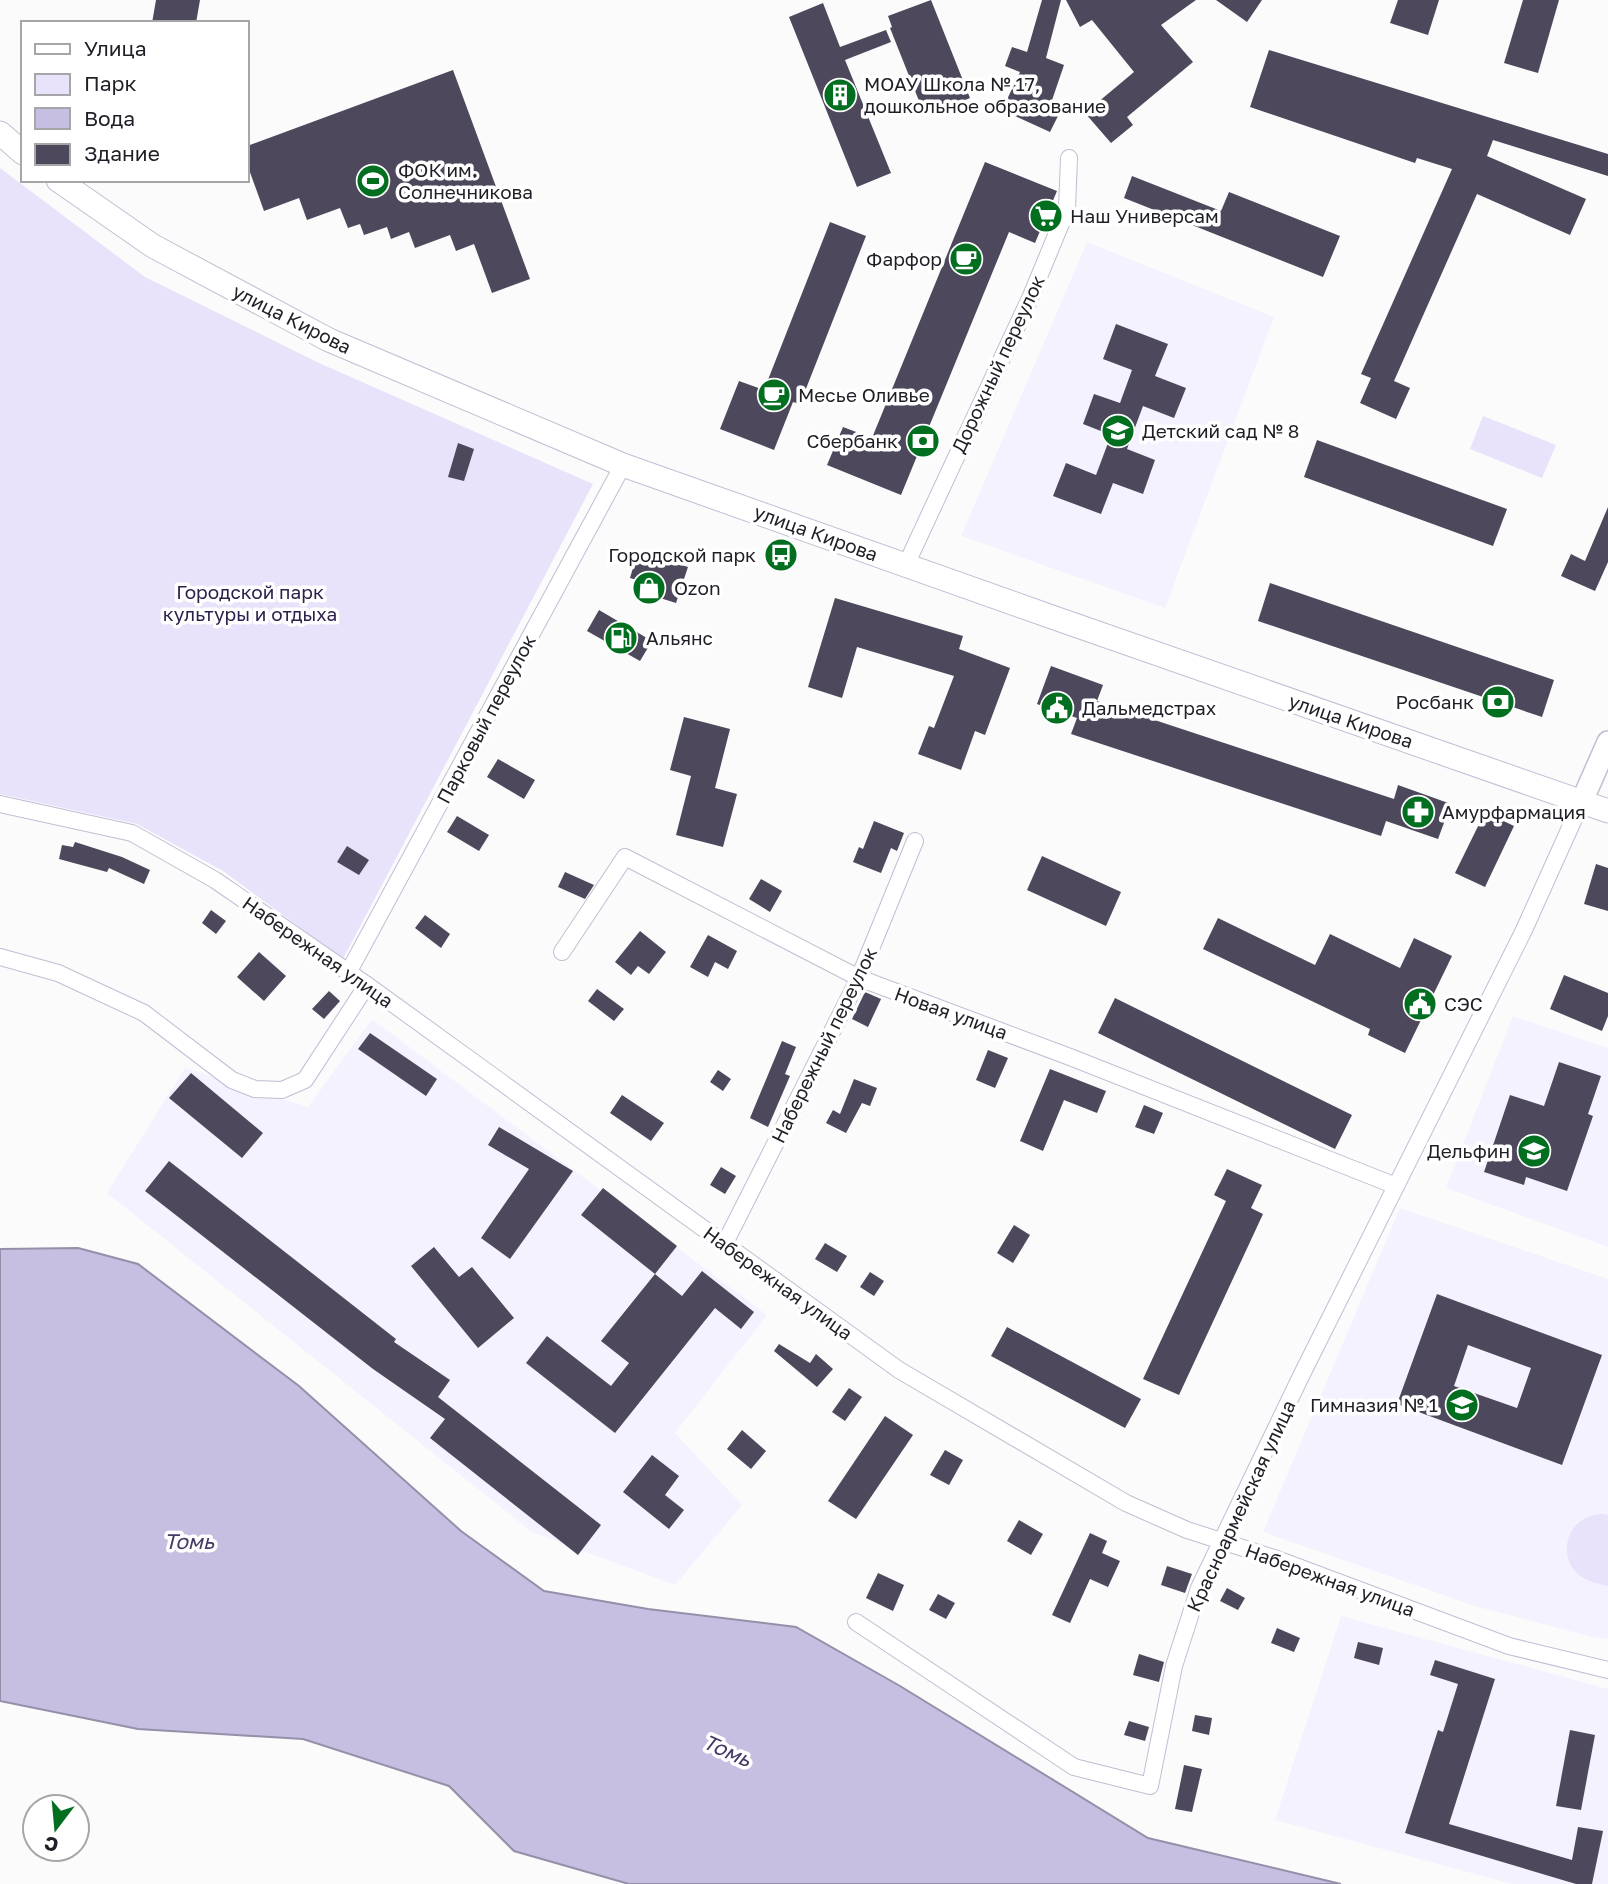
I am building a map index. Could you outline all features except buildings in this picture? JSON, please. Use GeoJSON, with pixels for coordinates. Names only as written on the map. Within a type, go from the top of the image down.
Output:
{"type":"FeatureCollection","features":[{"type":"Feature","properties":{"kind":"main road"},"geometry":{"type":"LineString","coordinates":[[0,132],[21,151]]}},
{"type":"Feature","properties":{"kind":"main road","name":"улица Кирова"},"geometry":{"type":"LineString","coordinates":[[61,182],[153,246],[329,340],[623,465],[1608,811]]}},
{"type":"Feature","properties":{"kind":"street","name":"Дорожный переулок"},"geometry":{"type":"LineString","coordinates":[[905,565],[1031,296],[1067,209],[1069,158]]}},
{"type":"Feature","properties":{"kind":"street","name":"Парковый переулок"},"geometry":{"type":"LineString","coordinates":[[348,973],[623,465]]}},
{"type":"Feature","properties":{"kind":"street","name":"Красноармейская улица"},"geometry":{"type":"LineString","coordinates":[[856,1622],[1074,1768],[1150,1786],[1174,1666],[1199,1588],[1302,1374],[1524,930],[1608,742]]}},
{"type":"Feature","properties":{"kind":"street","name":"Набережная улица"},"geometry":{"type":"LineString","coordinates":[[0,804],[132,833],[215,880],[367,985],[899,1370],[1126,1503],[1187,1530],[1274,1558],[1509,1646],[1608,1670]]}},
{"type":"Feature","properties":{"kind":"street","name":"Набережный переулок"},"geometry":{"type":"LineString","coordinates":[[724,1245],[859,978],[915,841]]}},
{"type":"Feature","properties":{"kind":"street","name":"Новая улица"},"geometry":{"type":"LineString","coordinates":[[562,952],[625,857],[859,978],[1396,1186]]}},
{"type":"Feature","properties":{"kind":"street"},"geometry":{"type":"LineString","coordinates":[[0,957],[58,973],[144,1013],[232,1080],[255,1089],[282,1090],[305,1080],[367,985]]}},
{"type":"Feature","properties":{"kind":"shaded area","name":"Детский сад № 8"},"geometry":{"type":"Polygon","coordinates":[[[1087,242],[1274,317],[1165,608],[961,536],[1087,242]]]}},
{"type":"Feature","properties":{"kind":"shaded area","name":"Дельфин"},"geometry":{"type":"Polygon","coordinates":[[[1513,1016],[1608,1048],[1608,1247],[1446,1188],[1513,1016]]]}},
{"type":"Feature","properties":{"kind":"shaded area"},"geometry":{"type":"Polygon","coordinates":[[[372,1019],[767,1315],[675,1433],[742,1505],[675,1585],[532,1532],[107,1193],[185,1068],[308,1107],[372,1019]]]}},
{"type":"Feature","properties":{"kind":"shaded area","name":"Гимназия № 1"},"geometry":{"type":"Polygon","coordinates":[[[1400,1208],[1608,1279],[1608,1639],[1475,1606],[1263,1532],[1400,1208]]]}},
{"type":"Feature","properties":{"kind":"shaded area"},"geometry":{"type":"Polygon","coordinates":[[[1341,1616],[1608,1689],[1608,1884],[1512,1884],[1275,1820],[1341,1616]]]}},
{"type":"Feature","properties":{"kind":"green space","name":"Городской парк культуры и отдыха"},"geometry":{"type":"Polygon","coordinates":[[[0,168],[145,277],[319,363],[593,484],[343,959],[223,871],[137,824],[0,794],[0,168]]]}},
{"type":"Feature","properties":{"kind":"green space"},"geometry":{"type":"Polygon","coordinates":[[[1483,416],[1556,445],[1542,478],[1470,449],[1483,416]]]}},
{"type":"Feature","properties":{"kind":"green space"},"geometry":{"type":"Polygon","coordinates":[[[1602,1514],[1608,1515],[1608,1586],[1588,1580],[1575,1572],[1567,1549],[1570,1534],[1581,1521],[1602,1514]]]}},
{"type":"Feature","properties":{"kind":"water","name":"Томь"},"geometry":{"type":"Polygon","coordinates":[[[78,1248],[138,1264],[299,1386],[461,1531],[544,1591],[648,1609],[796,1627],[900,1686],[1148,1838],[1341,1884],[629,1884],[514,1851],[449,1786],[303,1739],[138,1729],[0,1701],[0,1249],[78,1248]]]}},
{"type":"Feature","properties":{"kind":"place","name":"МОАУ Школа № 17, дошкольное образование"},"geometry":{"type":"Point","coordinates":[840,95]}},
{"type":"Feature","properties":{"kind":"place","name":"ФОК им. Солнечникова"},"geometry":{"type":"Point","coordinates":[373,181]}},
{"type":"Feature","properties":{"kind":"place","name":"Наш Универсам"},"geometry":{"type":"Point","coordinates":[1046,216]}},
{"type":"Feature","properties":{"kind":"place","name":"Фарфор"},"geometry":{"type":"Point","coordinates":[966,259]}},
{"type":"Feature","properties":{"kind":"place","name":"Месье Оливье"},"geometry":{"type":"Point","coordinates":[774,395]}},
{"type":"Feature","properties":{"kind":"place","name":"Детский сад № 8"},"geometry":{"type":"Point","coordinates":[1118,431]}},
{"type":"Feature","properties":{"kind":"place","name":"Сбербанк"},"geometry":{"type":"Point","coordinates":[923,441]}},
{"type":"Feature","properties":{"kind":"place","name":"Городской парк"},"geometry":{"type":"Point","coordinates":[781,555]}},
{"type":"Feature","properties":{"kind":"place","name":"Ozon"},"geometry":{"type":"Point","coordinates":[649,588]}},
{"type":"Feature","properties":{"kind":"place","name":"Альянс"},"geometry":{"type":"Point","coordinates":[621,638]}},
{"type":"Feature","properties":{"kind":"place","name":"Росбанк"},"geometry":{"type":"Point","coordinates":[1498,702]}},
{"type":"Feature","properties":{"kind":"place","name":"Дальмедстрах"},"geometry":{"type":"Point","coordinates":[1057,708]}},
{"type":"Feature","properties":{"kind":"place","name":"Амурфармация"},"geometry":{"type":"Point","coordinates":[1418,812]}},
{"type":"Feature","properties":{"kind":"place","name":"СЭС"},"geometry":{"type":"Point","coordinates":[1420,1004]}},
{"type":"Feature","properties":{"kind":"place","name":"Дельфин"},"geometry":{"type":"Point","coordinates":[1534,1151]}},
{"type":"Feature","properties":{"kind":"place","name":"Гимназия № 1"},"geometry":{"type":"Point","coordinates":[1462,1405]}}]}
